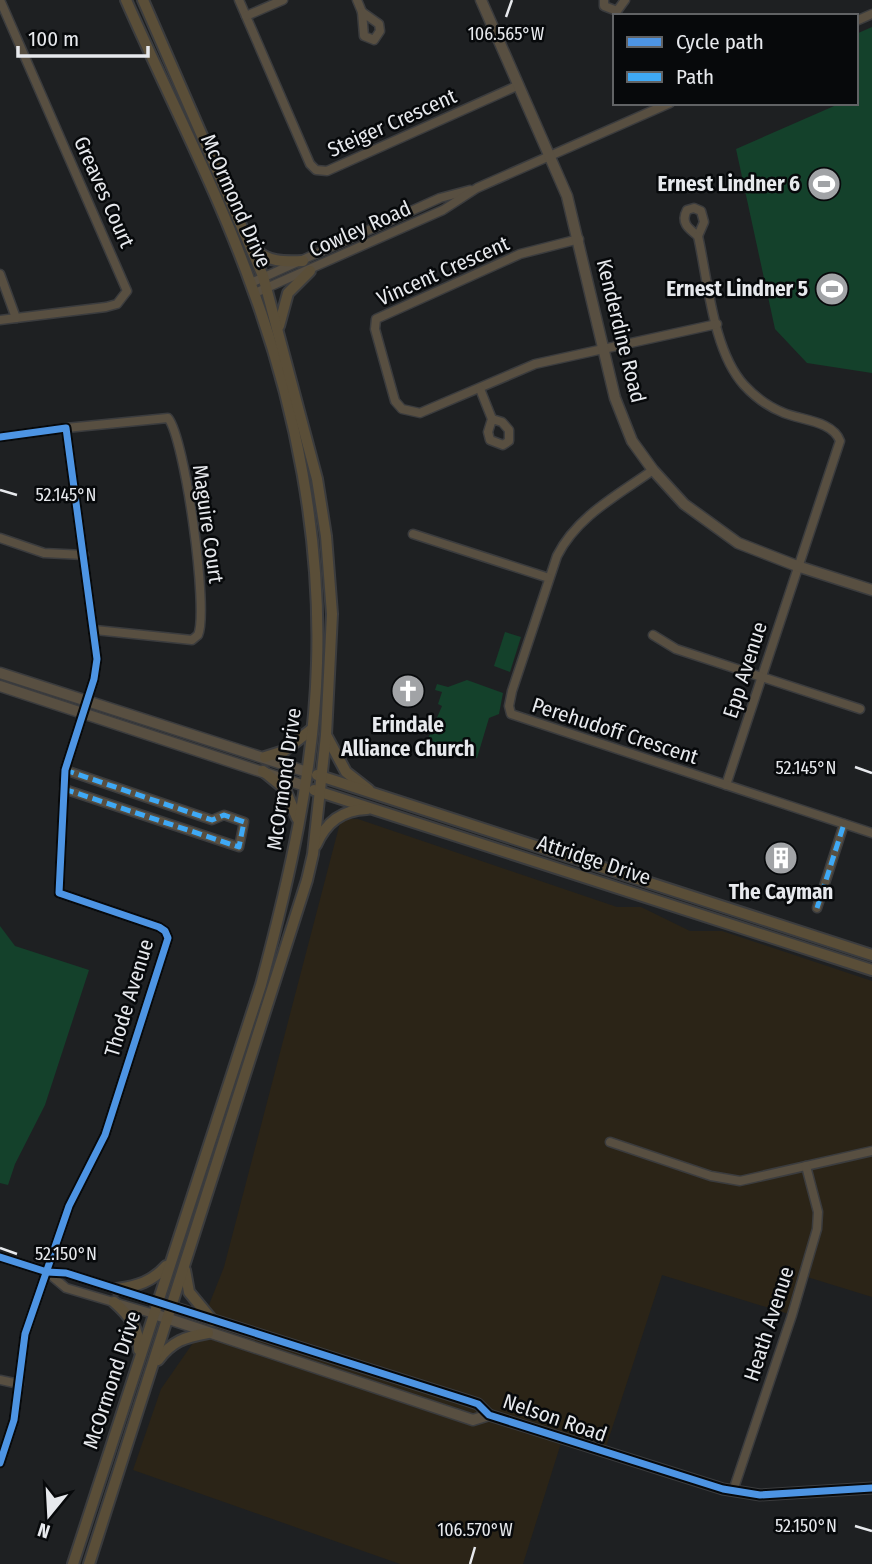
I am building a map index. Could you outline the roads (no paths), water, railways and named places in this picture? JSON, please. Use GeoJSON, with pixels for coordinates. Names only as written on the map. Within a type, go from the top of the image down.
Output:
{"type":"FeatureCollection","features":[{"type":"Feature","properties":{"kind":"main road","name":"McOrmond Drive"},"geometry":{"type":"LineString","coordinates":[[73,1564],[239,1049],[282,906],[307,772],[312,729],[317,614],[310,538],[287,406],[253,288],[125,0]]}},
{"type":"Feature","properties":{"kind":"main road","name":"McOrmond Drive"},"geometry":{"type":"LineString","coordinates":[[89,1564],[284,959],[313,854],[326,735],[331,614],[326,536],[317,479],[267,288],[143,0]]}},
{"type":"Feature","properties":{"kind":"main road"},"geometry":{"type":"LineString","coordinates":[[249,243],[260,255],[284,262],[303,261]]}},
{"type":"Feature","properties":{"kind":"main road"},"geometry":{"type":"LineString","coordinates":[[278,329],[288,293],[310,271]]}},
{"type":"Feature","properties":{"kind":"main road"},"geometry":{"type":"LineString","coordinates":[[265,757],[284,751],[312,729]]}},
{"type":"Feature","properties":{"kind":"main road"},"geometry":{"type":"LineString","coordinates":[[326,735],[346,772],[371,792]]}},
{"type":"Feature","properties":{"kind":"main road"},"geometry":{"type":"LineString","coordinates":[[263,771],[285,789],[295,807],[299,825]]}},
{"type":"Feature","properties":{"kind":"main road","name":"Attridge Drive"},"geometry":{"type":"LineString","coordinates":[[307,772],[872,955]]}},
{"type":"Feature","properties":{"kind":"main road","name":"Attridge Drive"},"geometry":{"type":"LineString","coordinates":[[305,786],[872,970]]}},
{"type":"Feature","properties":{"kind":"main road"},"geometry":{"type":"LineString","coordinates":[[313,854],[327,825],[339,816],[358,809],[376,809]]}},
{"type":"Feature","properties":{"kind":"main road"},"geometry":{"type":"LineString","coordinates":[[239,1049],[245,1075]]}},
{"type":"Feature","properties":{"kind":"main road"},"geometry":{"type":"LineString","coordinates":[[117,1289],[157,1277],[170,1262]]}},
{"type":"Feature","properties":{"kind":"main road"},"geometry":{"type":"LineString","coordinates":[[184,1265],[189,1292],[213,1321]]}},
{"type":"Feature","properties":{"kind":"main road"},"geometry":{"type":"LineString","coordinates":[[114,1302],[126,1312],[138,1332],[138,1363]]}},
{"type":"Feature","properties":{"kind":"main road"},"geometry":{"type":"LineString","coordinates":[[152,1368],[169,1345],[187,1336],[208,1332]]}},
{"type":"Feature","properties":{"kind":"street","name":"Greaves Court"},"geometry":{"type":"LineString","coordinates":[[1,0],[127,291],[117,304],[106,307],[16,318]]}},
{"type":"Feature","properties":{"kind":"street"},"geometry":{"type":"LineString","coordinates":[[239,0],[246,16],[283,0]]}},
{"type":"Feature","properties":{"kind":"street"},"geometry":{"type":"LineString","coordinates":[[357,0],[362,12]]}},
{"type":"Feature","properties":{"kind":"street","name":"Kenderdine Road"},"geometry":{"type":"LineString","coordinates":[[481,0],[567,196],[615,398],[632,441],[653,470],[684,504],[738,542],[797,566],[872,590]]}},
{"type":"Feature","properties":{"kind":"street"},"geometry":{"type":"LineString","coordinates":[[604,0],[604,6],[617,11],[625,0]]}},
{"type":"Feature","properties":{"kind":"street","name":"Steiger Crescent"},"geometry":{"type":"LineString","coordinates":[[246,16],[310,164],[316,170],[327,172],[519,85]]}},
{"type":"Feature","properties":{"kind":"street","name":"Cowley Road"},"geometry":{"type":"LineString","coordinates":[[253,288],[263,276],[303,261],[440,198],[477,188],[665,105]]}},
{"type":"Feature","properties":{"kind":"street","name":"Cowley Road"},"geometry":{"type":"LineString","coordinates":[[253,288],[267,288],[310,271],[443,210],[477,188]]}},
{"type":"Feature","properties":{"kind":"street"},"geometry":{"type":"LineString","coordinates":[[698,236],[717,324]]}},
{"type":"Feature","properties":{"kind":"street","name":"Vincent Crescent"},"geometry":{"type":"LineString","coordinates":[[579,239],[520,254],[376,319],[374,329],[396,401],[402,409],[410,413],[431,410],[535,364],[717,324]]}},
{"type":"Feature","properties":{"kind":"street"},"geometry":{"type":"LineString","coordinates":[[0,274],[16,318],[0,320]]}},
{"type":"Feature","properties":{"kind":"street","name":"Epp Avenue"},"geometry":{"type":"LineString","coordinates":[[717,324],[722,348],[735,373],[757,398],[784,413],[829,427],[839,438],[726,786]]}},
{"type":"Feature","properties":{"kind":"street"},"geometry":{"type":"LineString","coordinates":[[480,388],[492,419]]}},
{"type":"Feature","properties":{"kind":"street","name":"Maguire Court"},"geometry":{"type":"LineString","coordinates":[[66,428],[168,418],[176,437],[195,537],[202,620],[198,635],[192,640],[95,630]]}},
{"type":"Feature","properties":{"kind":"street"},"geometry":{"type":"LineString","coordinates":[[0,437],[66,428]]}},
{"type":"Feature","properties":{"kind":"street","name":"Thode Avenue"},"geometry":{"type":"LineString","coordinates":[[47,1272],[69,1206],[105,1135],[168,939],[165,931],[159,927],[59,892],[65,771],[88,701],[97,659],[66,428]]}},
{"type":"Feature","properties":{"kind":"street","name":"Perehudoff Crescent"},"geometry":{"type":"LineString","coordinates":[[653,470],[584,519],[566,536],[549,578],[510,701],[511,714],[872,833]]}},
{"type":"Feature","properties":{"kind":"street"},"geometry":{"type":"LineString","coordinates":[[413,534],[549,578]]}},
{"type":"Feature","properties":{"kind":"street"},"geometry":{"type":"LineString","coordinates":[[0,538],[44,553],[84,555]]}},
{"type":"Feature","properties":{"kind":"street"},"geometry":{"type":"LineString","coordinates":[[653,635],[676,649],[860,709]]}},
{"type":"Feature","properties":{"kind":"street"},"geometry":{"type":"LineString","coordinates":[[0,673],[307,772]]}},
{"type":"Feature","properties":{"kind":"street"},"geometry":{"type":"LineString","coordinates":[[0,686],[305,786]]}},
{"type":"Feature","properties":{"kind":"street"},"geometry":{"type":"LineString","coordinates":[[64,789],[239,847],[244,822],[224,815],[212,820],[65,771]]}},
{"type":"Feature","properties":{"kind":"street"},"geometry":{"type":"LineString","coordinates":[[817,908],[844,824]]}},
{"type":"Feature","properties":{"kind":"street"},"geometry":{"type":"LineString","coordinates":[[610,1142],[711,1176],[740,1181],[872,1151]]}},
{"type":"Feature","properties":{"kind":"street","name":"Heath Avenue"},"geometry":{"type":"LineString","coordinates":[[733,1491],[792,1315],[817,1229],[818,1212],[806,1166]]}},
{"type":"Feature","properties":{"kind":"street"},"geometry":{"type":"LineString","coordinates":[[0,1257],[47,1272],[66,1273],[157,1302]]}},
{"type":"Feature","properties":{"kind":"street"},"geometry":{"type":"LineString","coordinates":[[47,1272],[66,1288],[154,1314]]}},
{"type":"Feature","properties":{"kind":"street"},"geometry":{"type":"LineString","coordinates":[[0,1463],[14,1420],[25,1334],[47,1272]]}},
{"type":"Feature","properties":{"kind":"street","name":"Nelson Road"},"geometry":{"type":"LineString","coordinates":[[157,1302],[478,1404],[489,1415],[705,1485],[733,1491],[787,1494],[872,1488]]}},
{"type":"Feature","properties":{"kind":"street","name":"Nelson Road"},"geometry":{"type":"LineString","coordinates":[[154,1314],[473,1420],[489,1415]]}},
{"type":"Feature","properties":{"kind":"street"},"geometry":{"type":"LineString","coordinates":[[0,1380],[19,1384]]}},
{"type":"Feature","properties":{"kind":"place","name":"Ernest Lindner 6"},"geometry":{"type":"Point","coordinates":[824,184]}},
{"type":"Feature","properties":{"kind":"place","name":"Ernest Lindner 5"},"geometry":{"type":"Point","coordinates":[832,289]}},
{"type":"Feature","properties":{"kind":"place","name":"Erindale Alliance Church"},"geometry":{"type":"Point","coordinates":[408,691]}},
{"type":"Feature","properties":{"kind":"place","name":"The Cayman"},"geometry":{"type":"Point","coordinates":[781,858]}}]}
